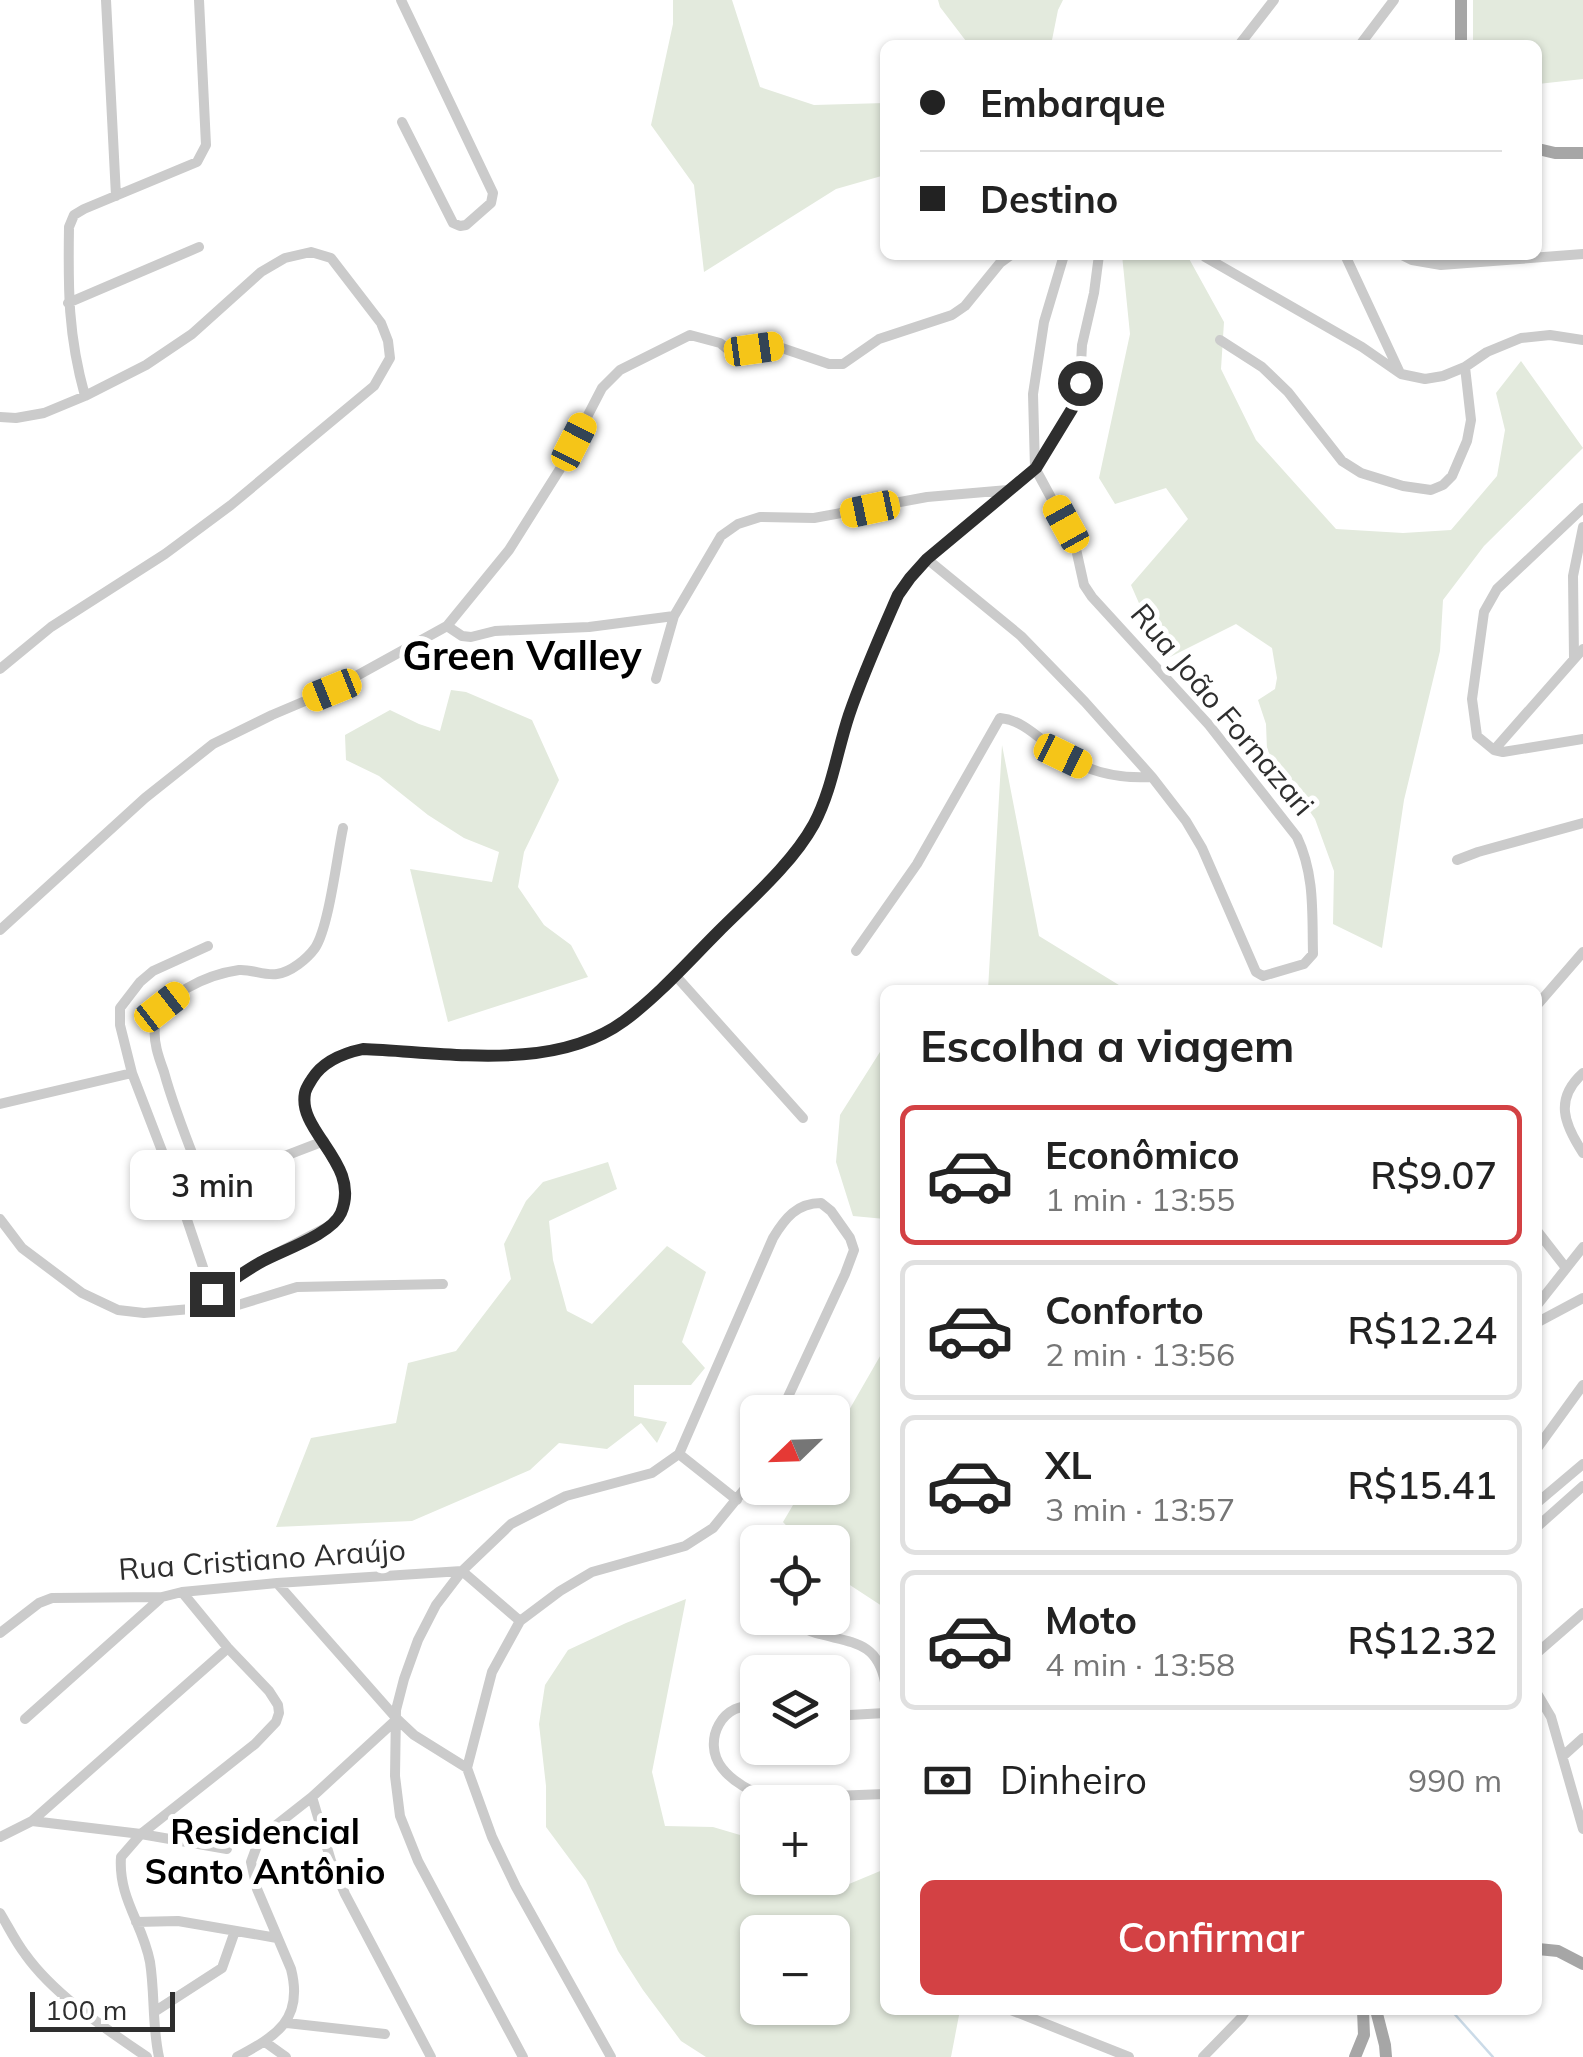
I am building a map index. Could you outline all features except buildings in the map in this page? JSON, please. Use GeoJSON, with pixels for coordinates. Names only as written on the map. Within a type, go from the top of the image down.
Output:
{"type":"FeatureCollection","features":[{"type":"Feature","properties":{"kind":"main road"},"geometry":{"type":"LineString","coordinates":[[1460,2],[1461,40]]}},
{"type":"Feature","properties":{"kind":"main road"},"geometry":{"type":"LineString","coordinates":[[1542,150],[1583,152]]}},
{"type":"Feature","properties":{"kind":"main road"},"geometry":{"type":"LineString","coordinates":[[1542,1949],[1558,1951],[1583,1964]]}},
{"type":"Feature","properties":{"kind":"main road"},"geometry":{"type":"LineString","coordinates":[[1356,2057],[1364,2036],[1363,2015]]}},
{"type":"Feature","properties":{"kind":"main road"},"geometry":{"type":"LineString","coordinates":[[1377,2015],[1386,2057]]}},
{"type":"Feature","properties":{"kind":"street"},"geometry":{"type":"LineString","coordinates":[[106,0],[116,196]]}},
{"type":"Feature","properties":{"kind":"street"},"geometry":{"type":"LineString","coordinates":[[85,396],[74,358],[68,303],[69,227],[74,216],[197,162],[206,144],[200,0]]}},
{"type":"Feature","properties":{"kind":"street"},"geometry":{"type":"LineString","coordinates":[[401,0],[493,193],[490,203],[466,225],[453,223],[402,122]]}},
{"type":"Feature","properties":{"kind":"street"},"geometry":{"type":"LineString","coordinates":[[1243,40],[1274,0]]}},
{"type":"Feature","properties":{"kind":"street"},"geometry":{"type":"LineString","coordinates":[[1366,40],[1394,0]]}},
{"type":"Feature","properties":{"kind":"street"},"geometry":{"type":"LineString","coordinates":[[68,303],[199,247]]}},
{"type":"Feature","properties":{"kind":"street"},"geometry":{"type":"LineString","coordinates":[[0,417],[44,414],[146,365],[192,334],[261,272],[285,258],[311,252],[331,258],[381,323],[388,341],[390,358],[374,386],[231,506],[165,554],[51,627],[0,669]]}},
{"type":"Feature","properties":{"kind":"street"},"geometry":{"type":"LineString","coordinates":[[1542,257],[1583,254]]}},
{"type":"Feature","properties":{"kind":"street"},"geometry":{"type":"LineString","coordinates":[[0,930],[145,798],[213,744],[332,690],[447,626],[509,550],[560,469],[602,388],[620,370],[690,335],[720,343],[731,352],[776,346],[829,364],[843,364],[880,339],[952,315],[965,306],[1004,260]]}},
{"type":"Feature","properties":{"kind":"street"},"geometry":{"type":"LineString","coordinates":[[1036,468],[1033,394],[1044,322],[1063,260]]}},
{"type":"Feature","properties":{"kind":"street"},"geometry":{"type":"LineString","coordinates":[[212,1300],[260,1262],[312,1237],[339,1217],[344,1183],[311,1121],[305,1093],[314,1075],[334,1059],[363,1049],[518,1055],[604,1033],[624,1021],[675,976],[804,840],[826,798],[850,714],[898,595],[927,559],[1036,468],[1072,409],[1080,383],[1082,344],[1098,260]]}},
{"type":"Feature","properties":{"kind":"street"},"geometry":{"type":"LineString","coordinates":[[1210,260],[1362,347],[1400,374],[1424,379],[1443,376],[1521,338],[1550,335],[1583,340]]}},
{"type":"Feature","properties":{"kind":"street"},"geometry":{"type":"LineString","coordinates":[[1348,260],[1400,374]]}},
{"type":"Feature","properties":{"kind":"street"},"geometry":{"type":"LineString","coordinates":[[1422,260],[1441,265],[1506,260]]}},
{"type":"Feature","properties":{"kind":"street"},"geometry":{"type":"LineString","coordinates":[[1220,340],[1262,368],[1288,392],[1342,461],[1375,477],[1431,490],[1452,476],[1467,442],[1472,420],[1464,368]]}},
{"type":"Feature","properties":{"kind":"street","name":"Rua João Fornazari"},"geometry":{"type":"LineString","coordinates":[[927,559],[1021,636],[1152,777],[1202,848],[1256,972],[1262,976],[1310,960],[1311,890],[1307,858],[1297,836],[1209,725],[1092,598],[1084,585],[1074,540],[1036,468]]}},
{"type":"Feature","properties":{"kind":"street"},"geometry":{"type":"LineString","coordinates":[[656,680],[674,616],[721,536],[738,524],[760,517],[814,518],[927,498],[1010,490]]}},
{"type":"Feature","properties":{"kind":"street"},"geometry":{"type":"LineString","coordinates":[[1583,508],[1497,589],[1484,612],[1472,699],[1478,736],[1494,750],[1583,740]]}},
{"type":"Feature","properties":{"kind":"street"},"geometry":{"type":"LineString","coordinates":[[1494,750],[1579,653],[1573,576],[1583,528]]}},
{"type":"Feature","properties":{"kind":"street"},"geometry":{"type":"LineString","coordinates":[[447,626],[471,637],[495,630],[589,627],[674,616]]}},
{"type":"Feature","properties":{"kind":"street"},"geometry":{"type":"LineString","coordinates":[[856,951],[917,864],[998,720],[1004,717],[1017,722],[1063,756],[1086,767],[1125,778],[1152,777]]}},
{"type":"Feature","properties":{"kind":"street"},"geometry":{"type":"LineString","coordinates":[[1457,860],[1583,822]]}},
{"type":"Feature","properties":{"kind":"street"},"geometry":{"type":"LineString","coordinates":[[203,1181],[172,1102],[156,1045],[155,1026],[162,1007],[184,989],[223,974],[242,970],[277,974],[298,965],[315,948],[324,928],[343,828]]}},
{"type":"Feature","properties":{"kind":"street"},"geometry":{"type":"LineString","coordinates":[[208,946],[153,971],[140,982],[120,1008],[120,1025],[132,1073],[177,1190],[212,1300]]}},
{"type":"Feature","properties":{"kind":"street"},"geometry":{"type":"LineString","coordinates":[[1542,999],[1583,952]]}},
{"type":"Feature","properties":{"kind":"street"},"geometry":{"type":"LineString","coordinates":[[675,976],[803,1118]]}},
{"type":"Feature","properties":{"kind":"street"},"geometry":{"type":"LineString","coordinates":[[1583,1072],[1571,1084],[1565,1116],[1583,1153]]}},
{"type":"Feature","properties":{"kind":"street"},"geometry":{"type":"LineString","coordinates":[[0,1104],[132,1073]]}},
{"type":"Feature","properties":{"kind":"street"},"geometry":{"type":"LineString","coordinates":[[177,1190],[252,1169],[324,1141]]}},
{"type":"Feature","properties":{"kind":"street"},"geometry":{"type":"LineString","coordinates":[[523,2057],[418,1862],[400,1816],[395,1776],[396,1710],[418,1640],[436,1605],[462,1571],[511,1524],[566,1496],[652,1474],[679,1454],[773,1238],[798,1208],[822,1203],[850,1238],[854,1250],[789,1395]]}},
{"type":"Feature","properties":{"kind":"street"},"geometry":{"type":"LineString","coordinates":[[0,1218],[22,1248],[82,1293],[118,1310],[144,1313],[212,1300],[238,1305],[297,1287],[443,1284]]}},
{"type":"Feature","properties":{"kind":"street"},"geometry":{"type":"LineString","coordinates":[[1542,1237],[1566,1268]]}},
{"type":"Feature","properties":{"kind":"street"},"geometry":{"type":"LineString","coordinates":[[1542,1299],[1583,1247]]}},
{"type":"Feature","properties":{"kind":"street"},"geometry":{"type":"LineString","coordinates":[[1542,1320],[1583,1298]]}},
{"type":"Feature","properties":{"kind":"street"},"geometry":{"type":"LineString","coordinates":[[1542,1441],[1583,1385]]}},
{"type":"Feature","properties":{"kind":"street"},"geometry":{"type":"LineString","coordinates":[[679,1454],[737,1500]]}},
{"type":"Feature","properties":{"kind":"street"},"geometry":{"type":"LineString","coordinates":[[1542,1499],[1583,1464]]}},
{"type":"Feature","properties":{"kind":"street"},"geometry":{"type":"LineString","coordinates":[[1542,1522],[1582,1487],[1568,1476]]}},
{"type":"Feature","properties":{"kind":"street"},"geometry":{"type":"LineString","coordinates":[[611,2057],[516,1887],[492,1837],[467,1768],[492,1672],[520,1622],[560,1590],[592,1572],[685,1546],[713,1528],[740,1496]]}},
{"type":"Feature","properties":{"kind":"street"},"geometry":{"type":"LineString","coordinates":[[462,1571],[520,1622]]}},
{"type":"Feature","properties":{"kind":"street","name":"Rua Cristiano Araújo"},"geometry":{"type":"LineString","coordinates":[[0,1634],[39,1603],[52,1598],[162,1597],[277,1583],[462,1571]]}},
{"type":"Feature","properties":{"kind":"street"},"geometry":{"type":"LineString","coordinates":[[277,1583],[414,1735],[467,1768]]}},
{"type":"Feature","properties":{"kind":"street"},"geometry":{"type":"LineString","coordinates":[[159,2057],[148,1953],[124,1894],[120,1862],[141,1834],[255,1744],[276,1722],[279,1713],[273,1697],[182,1592]]}},
{"type":"Feature","properties":{"kind":"street"},"geometry":{"type":"LineString","coordinates":[[25,1719],[162,1597]]}},
{"type":"Feature","properties":{"kind":"street"},"geometry":{"type":"LineString","coordinates":[[1542,1649],[1583,1613]]}},
{"type":"Feature","properties":{"kind":"street"},"geometry":{"type":"LineString","coordinates":[[821,1635],[856,1641],[880,1666]]}},
{"type":"Feature","properties":{"kind":"street"},"geometry":{"type":"LineString","coordinates":[[0,1837],[32,1822],[228,1648]]}},
{"type":"Feature","properties":{"kind":"street"},"geometry":{"type":"LineString","coordinates":[[1542,1701],[1551,1717],[1583,1828]]}},
{"type":"Feature","properties":{"kind":"street"},"geometry":{"type":"LineString","coordinates":[[740,1708],[728,1712],[712,1740],[721,1768],[743,1786],[770,1798],[880,1794]]}},
{"type":"Feature","properties":{"kind":"street"},"geometry":{"type":"LineString","coordinates":[[850,1715],[880,1713]]}},
{"type":"Feature","properties":{"kind":"street"},"geometry":{"type":"LineString","coordinates":[[238,2057],[265,2042],[286,2023],[292,2010],[294,1981],[256,1889],[252,1855],[270,1830],[398,1719]]}},
{"type":"Feature","properties":{"kind":"street"},"geometry":{"type":"LineString","coordinates":[[1563,1756],[1583,1738]]}},
{"type":"Feature","properties":{"kind":"street"},"geometry":{"type":"LineString","coordinates":[[312,1797],[330,1861],[345,1894],[431,2057]]}},
{"type":"Feature","properties":{"kind":"street"},"geometry":{"type":"LineString","coordinates":[[32,1822],[141,1834],[226,1849]]}},
{"type":"Feature","properties":{"kind":"street"},"geometry":{"type":"LineString","coordinates":[[0,1912],[25,1954],[46,1979],[148,2057]]}},
{"type":"Feature","properties":{"kind":"street"},"geometry":{"type":"LineString","coordinates":[[136,1922],[178,1921],[277,1938]]}},
{"type":"Feature","properties":{"kind":"street"},"geometry":{"type":"LineString","coordinates":[[154,2012],[217,1973],[224,1965],[235,1931]]}},
{"type":"Feature","properties":{"kind":"street"},"geometry":{"type":"LineString","coordinates":[[1024,2015],[1130,2057]]}},
{"type":"Feature","properties":{"kind":"street"},"geometry":{"type":"LineString","coordinates":[[1203,2057],[1243,2015]]}},
{"type":"Feature","properties":{"kind":"street"},"geometry":{"type":"LineString","coordinates":[[286,2023],[386,2034]]}},
{"type":"Feature","properties":{"kind":"street"},"geometry":{"type":"LineString","coordinates":[[265,2042],[286,2057]]}},
{"type":"Feature","properties":{"kind":"shaded area"},"geometry":{"type":"Polygon","coordinates":[[[673,0],[732,0],[760,87],[814,105],[880,103],[880,176],[836,189],[704,272],[694,185],[651,125],[673,24],[673,0]]]}},
{"type":"Feature","properties":{"kind":"shaded area"},"geometry":{"type":"Polygon","coordinates":[[[938,0],[1063,0],[1052,40],[965,40],[938,0]]]}},
{"type":"Feature","properties":{"kind":"shaded area"},"geometry":{"type":"Polygon","coordinates":[[[1473,0],[1583,0],[1583,79],[1542,84],[1542,40],[1473,40],[1473,0]]]}},
{"type":"Feature","properties":{"kind":"shaded area"},"geometry":{"type":"Polygon","coordinates":[[[1123,260],[1190,260],[1224,322],[1221,369],[1256,440],[1336,529],[1403,533],[1451,530],[1497,476],[1505,430],[1496,393],[1521,361],[1583,448],[1484,546],[1443,600],[1440,651],[1404,800],[1382,948],[1333,924],[1334,871],[1315,819],[1267,750],[1266,724],[1258,700],[1275,689],[1272,648],[1236,624],[1164,660],[1131,585],[1188,519],[1166,488],[1115,504],[1099,478],[1130,334],[1123,260]]]}},
{"type":"Feature","properties":{"kind":"shaded area"},"geometry":{"type":"Polygon","coordinates":[[[451,690],[466,692],[532,720],[559,780],[524,852],[518,887],[544,925],[571,945],[588,977],[448,1022],[410,869],[492,882],[499,852],[464,838],[379,776],[346,760],[345,735],[390,710],[440,731],[451,690]]]}},
{"type":"Feature","properties":{"kind":"shaded area"},"geometry":{"type":"Polygon","coordinates":[[[1002,745],[1039,936],[1119,985],[988,985],[1002,745]]]}},
{"type":"Feature","properties":{"kind":"shaded area"},"geometry":{"type":"Polygon","coordinates":[[[880,1052],[880,1219],[853,1216],[836,1162],[840,1115],[880,1052]]]}},
{"type":"Feature","properties":{"kind":"shaded area"},"geometry":{"type":"Polygon","coordinates":[[[608,1162],[617,1189],[549,1221],[553,1260],[567,1311],[592,1324],[667,1246],[706,1272],[682,1342],[705,1368],[691,1385],[634,1385],[634,1416],[667,1422],[657,1443],[641,1423],[607,1449],[559,1443],[530,1470],[412,1521],[276,1527],[311,1438],[396,1423],[408,1363],[456,1351],[511,1279],[504,1244],[526,1201],[543,1182],[608,1162]]]}},
{"type":"Feature","properties":{"kind":"shaded area"},"geometry":{"type":"Polygon","coordinates":[[[880,1356],[880,1605],[850,1585],[850,1525],[783,1522],[793,1505],[850,1505],[850,1408],[880,1356]]]}},
{"type":"Feature","properties":{"kind":"shaded area"},"geometry":{"type":"Polygon","coordinates":[[[686,1599],[652,1772],[665,1826],[713,1827],[740,1835],[740,1895],[850,1895],[850,1884],[880,1871],[880,2015],[959,2015],[951,2057],[706,2057],[681,2041],[618,1951],[586,1881],[546,1827],[539,1724],[545,1685],[568,1650],[686,1599]]]}},
{"type":"Feature","properties":{"kind":"waterway"},"geometry":{"type":"LineString","coordinates":[[1455,2015],[1493,2057]]}},
{"type":"Feature","properties":{"kind":"district","name":"Green Valley"},"geometry":{"type":"Point","coordinates":[522,656]}},
{"type":"Feature","properties":{"kind":"district","name":"Residencial Santo Antônio"},"geometry":{"type":"Point","coordinates":[265,1852]}},
{"type":"Feature","properties":{"kind":"route"},"geometry":{"type":"LineString","coordinates":[[212,1294],[260,1262],[312,1237],[339,1217],[344,1183],[306,1109],[305,1093],[324,1066],[363,1049],[518,1055],[604,1033],[624,1021],[675,976],[772,877],[804,840],[826,798],[850,714],[898,595],[927,559],[1036,468],[1072,409],[1080,383]]}}]}
